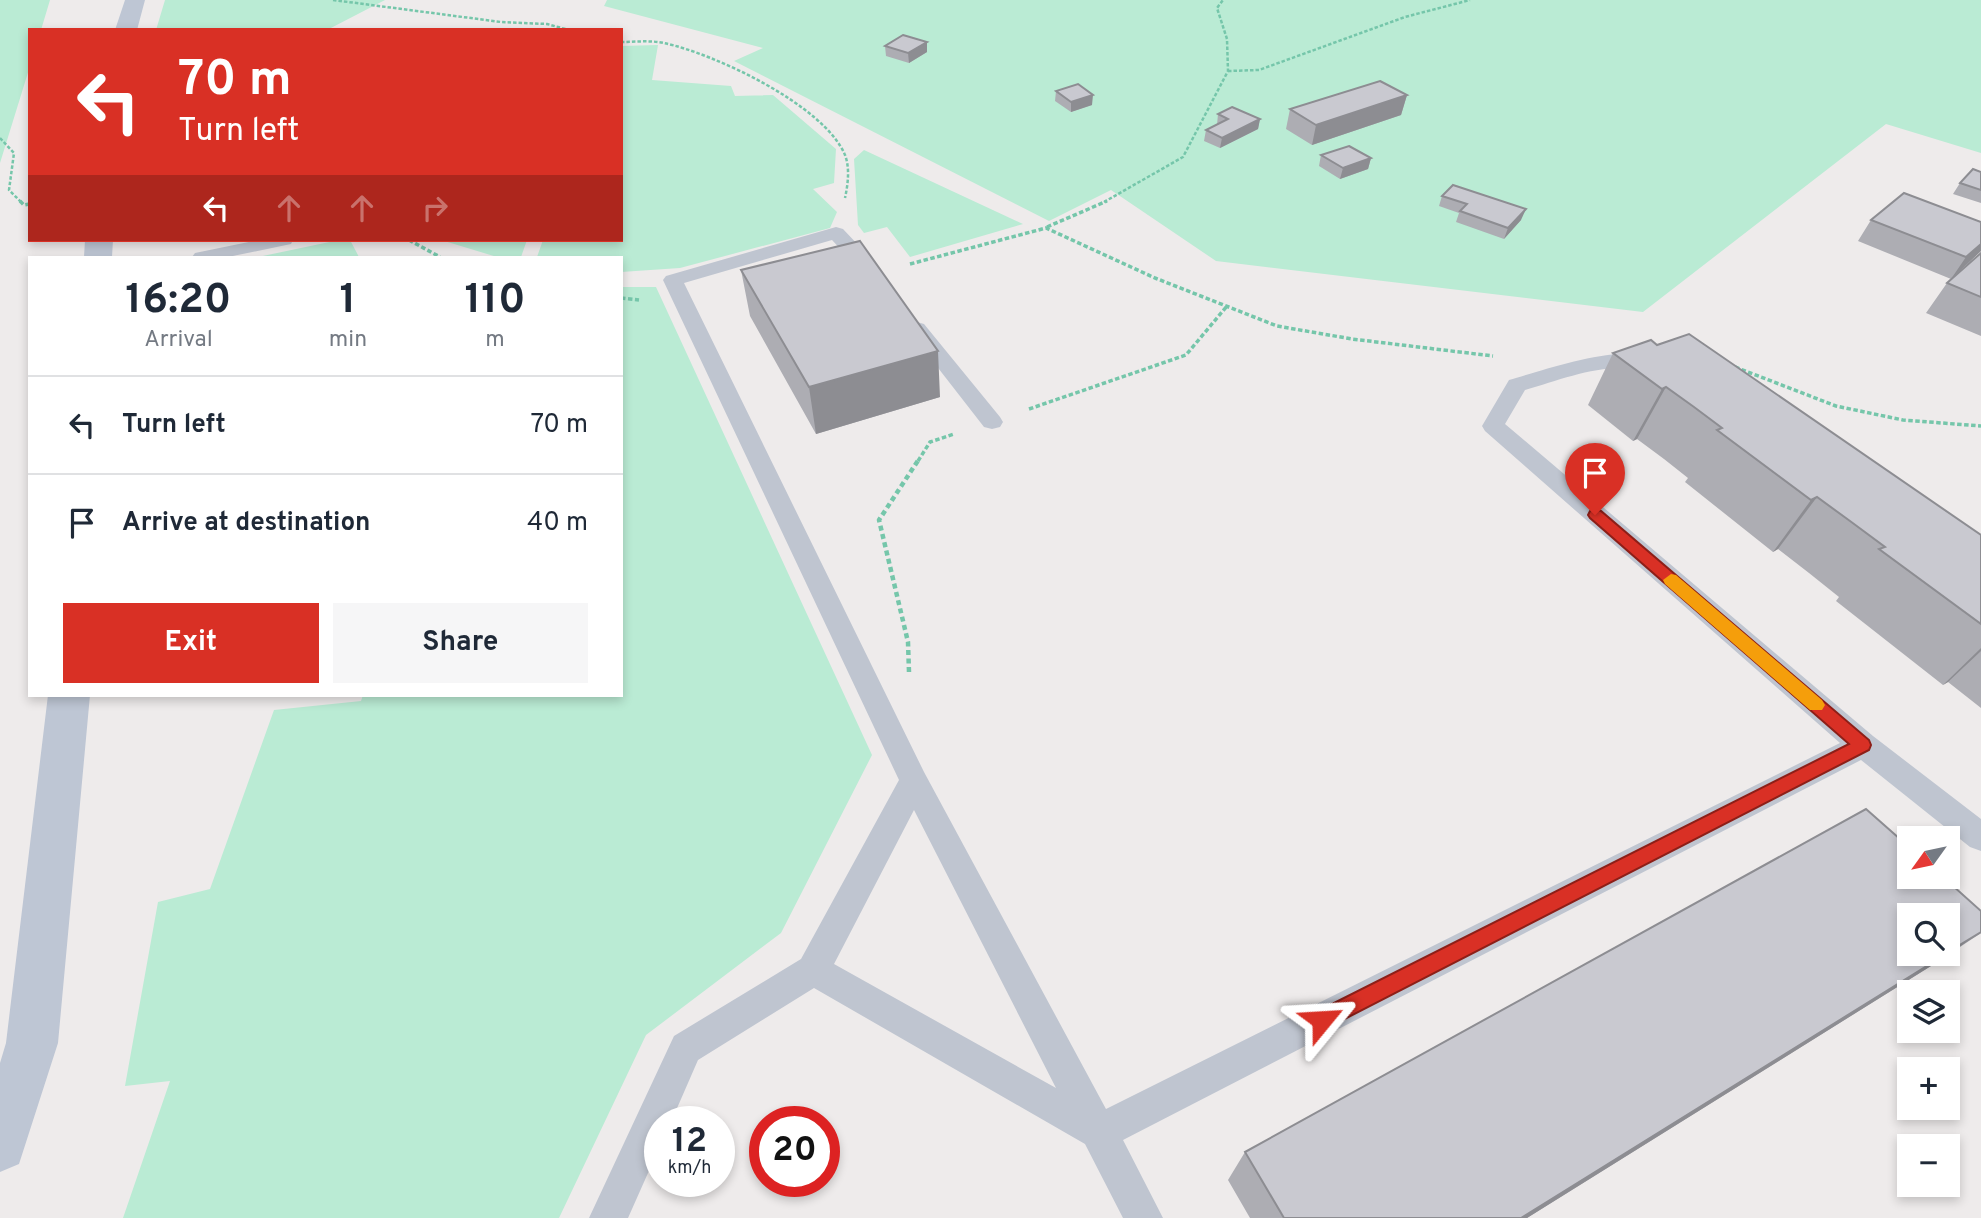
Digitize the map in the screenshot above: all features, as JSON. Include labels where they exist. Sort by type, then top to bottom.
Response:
[{"type":"street","points":[[127,28],[135,0]]},
{"type":"street","points":[[0,1144],[32,1043],[69,697]]},
{"type":"lane","points":[[877,277],[836,233],[673,280],[914,781],[1144,1218]]},
{"type":"lane","points":[[207,256],[274,242]]},
{"type":"lane","points":[[907,315],[992,422]]},
{"type":"lane","points":[[1662,385],[1629,361],[1585,366],[1517,385],[1493,426],[1863,745],[1981,837]]},
{"type":"lane","points":[[1100,1132],[1863,745]]},
{"type":"lane","points":[[608,1218],[686,1048],[813,970],[914,781]]},
{"type":"lane","points":[[813,970],[1100,1132]]},
{"type":"path","points":[[334,0],[501,22],[547,23],[563,28]]},
{"type":"path","points":[[877,277],[894,268],[1046,228],[1101,204],[1183,157],[1228,71],[1227,39],[1217,8],[1223,0]]},
{"type":"path","points":[[1228,71],[1259,70],[1405,17],[1470,0]]},
{"type":"path","points":[[623,42],[665,43],[715,61],[764,82],[829,129],[845,154],[848,181],[836,233]]},
{"type":"path","points":[[0,138],[14,153],[9,190],[24,205],[28,204]]},
{"type":"path","points":[[1046,228],[1155,278],[1276,326],[1498,356]]},
{"type":"path","points":[[413,242],[438,256]]},
{"type":"path","points":[[910,684],[908,642],[879,520],[930,442],[1186,355],[1227,306]]},
{"type":"path","points":[[1729,365],[1836,406],[1903,420],[1981,426]]},
{"type":"green space","points":[[0,0],[50,0],[42,28],[28,28],[28,72],[0,163]]},
{"type":"green space","points":[[165,0],[385,0],[331,28],[157,28]]},
{"type":"green space","points":[[607,0],[1981,0],[1981,153],[1886,124],[1643,312],[1216,261],[1111,190],[1049,221],[734,61],[763,48],[604,6]]},
{"type":"green space","points":[[658,45],[652,80],[731,86],[735,96],[773,95],[836,149],[834,183],[813,189],[837,212],[830,228],[680,268],[623,272],[623,256],[537,256],[542,242],[623,242],[623,46]]},
{"type":"green space","points":[[864,150],[1023,224],[910,257],[887,227],[864,233],[858,225],[854,159]]},
{"type":"green space","points":[[329,242],[351,242],[358,256],[263,256]]},
{"type":"green space","points":[[448,242],[526,242],[521,256],[494,256]]},
{"type":"green space","points":[[623,287],[656,287],[872,755],[781,933],[646,1035],[559,1218],[123,1218],[170,1081],[125,1086],[158,902],[210,889],[274,710],[361,701],[362,697],[623,697]]},
{"type":"building","points":[[903,35],[927,42],[908,53],[885,46]]},
{"type":"building","points":[[1380,81],[1407,95],[1316,125],[1290,109]]},
{"type":"building","points":[[1078,84],[1093,95],[1071,102],[1056,91]]},
{"type":"building","points":[[1232,107],[1260,119],[1222,138],[1206,130],[1228,119],[1218,114]]},
{"type":"building","points":[[1349,146],[1371,158],[1343,168],[1321,155]]},
{"type":"building","points":[[1973,169],[1981,172],[1981,190],[1960,183]]},
{"type":"building","points":[[1453,185],[1526,209],[1508,228],[1460,211],[1467,204],[1442,196]]},
{"type":"building","points":[[1904,193],[1981,222],[1981,244],[1966,257],[1871,220]]},
{"type":"building","points":[[860,241],[938,351],[809,387],[741,270]]},
{"type":"building","points":[[1981,253],[1981,297],[1947,283]]},
{"type":"building","points":[[1689,334],[1981,535],[1981,624],[1879,549],[1885,547],[1850,521],[1817,497],[1811,500],[1717,430],[1722,428],[1694,407],[1666,387],[1662,389],[1613,353],[1651,340],[1657,345]]},
{"type":"building","points":[[1866,809],[1897,836],[1897,889],[1956,889],[1981,911],[1981,932],[1960,945],[1960,903],[1897,903],[1897,966],[1927,966],[1904,980],[1897,980],[1897,984],[1521,1218],[1284,1218],[1245,1152]]},
{"type":"slow traffic","points":[[1671,580],[1816,705]]},
{"type":"route","points":[[1322,1020],[1863,745],[1595,515]]}]
